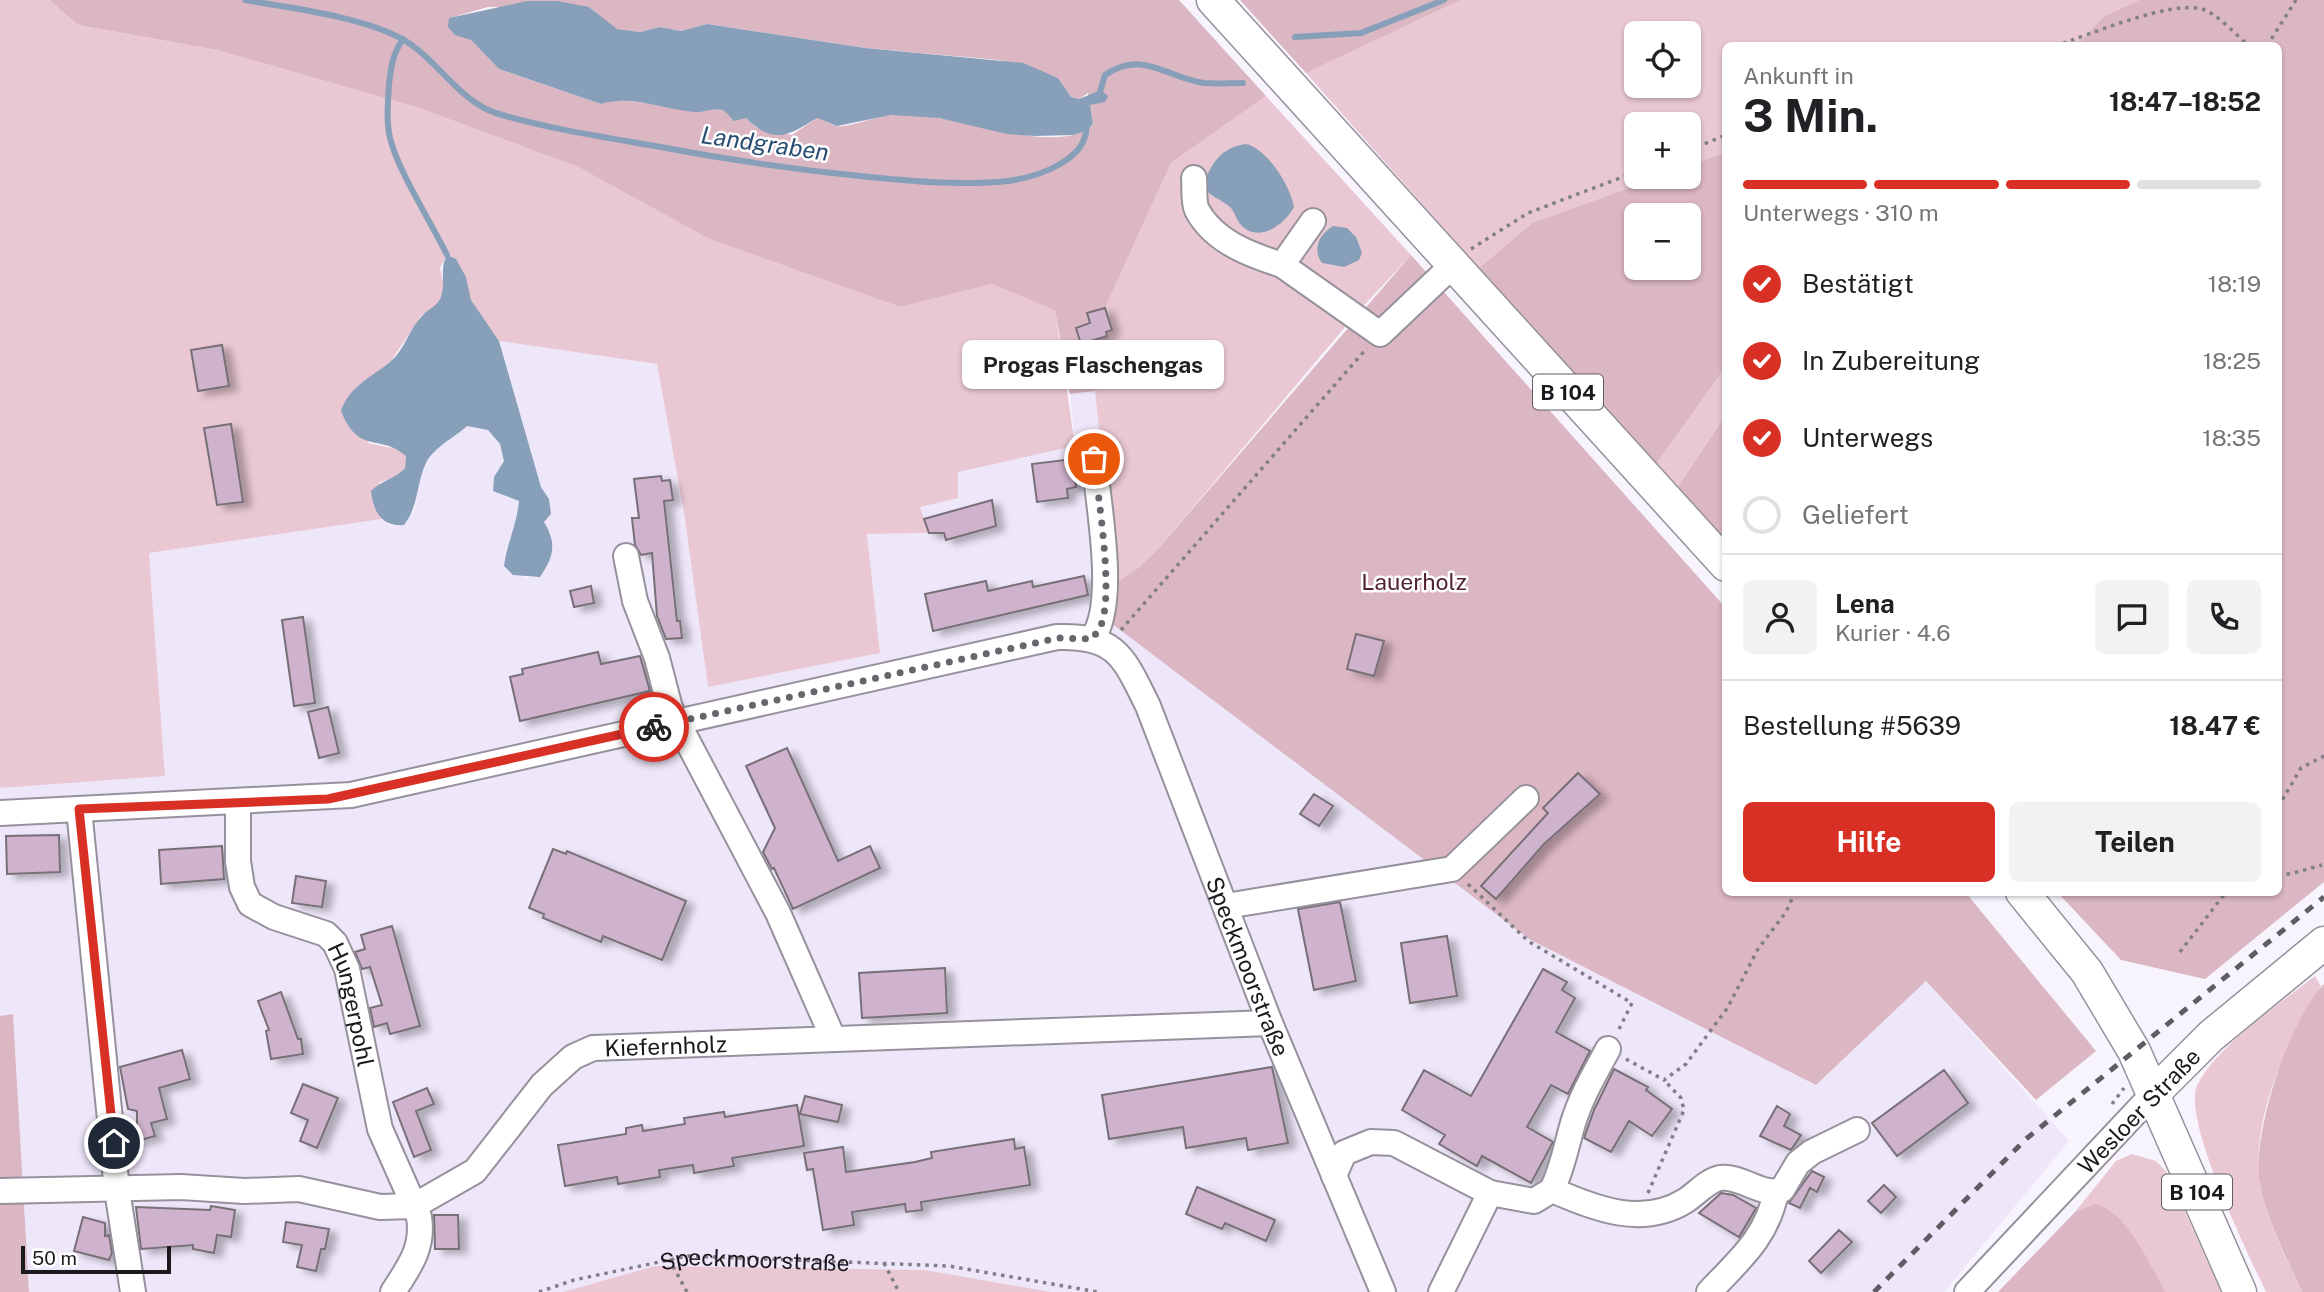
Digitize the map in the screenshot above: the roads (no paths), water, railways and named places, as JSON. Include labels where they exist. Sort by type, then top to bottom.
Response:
[{"type":"main road","name":"B 104","points":[[1213,0],[1465,255],[1722,560]]},
{"type":"main road","name":"B 104","points":[[2025,896],[2087,972],[2134,1051],[2240,1292]]},
{"type":"main road","name":"Wesloer Straße","points":[[2154,1093],[2211,1036],[2324,943]]},
{"type":"street","points":[[1194,178],[1196,208],[1208,224],[1242,252],[1282,265],[1380,334],[1465,255]]},
{"type":"street","points":[[1282,265],[1313,222]]},
{"type":"street","points":[[0,813],[238,803],[351,795],[1058,638],[1100,642],[1105,581],[1094,459]]},
{"type":"street","points":[[626,556],[635,601],[657,658],[670,708],[778,913],[833,1038]]},
{"type":"street","name":"Speckmoorstraße","points":[[1100,642],[1122,656],[1148,706],[1270,1023],[1383,1292]]},
{"type":"street","points":[[1226,906],[1452,869],[1525,797]]},
{"type":"street","name":"Hungerpohl","points":[[238,803],[238,861],[242,887],[250,904],[275,917],[326,934],[335,943],[347,969],[380,1129],[414,1206],[421,1230],[417,1255],[393,1292]]},
{"type":"street","points":[[79,809],[117,1190],[133,1292]]},
{"type":"street","name":"Kiefernholz","points":[[0,1191],[299,1189],[320,1191],[380,1207],[414,1206],[475,1171],[542,1085],[573,1057],[593,1048],[1270,1023]]},
{"type":"street","points":[[1334,1176],[1344,1153],[1371,1142],[1394,1143],[1490,1193],[1534,1200],[1552,1190],[1565,1164],[1573,1122],[1586,1090],[1608,1049]]},
{"type":"street","name":"Wesloer Straße","points":[[1966,1292],[2154,1093]]},
{"type":"street","points":[[1552,1190],[1612,1213],[1638,1215],[1659,1212],[1682,1203],[1716,1178],[1730,1177],[1776,1192],[1782,1190],[1798,1163],[1812,1152],[1857,1130]]},
{"type":"street","points":[[1709,1292],[1764,1231],[1771,1217],[1776,1192]]},
{"type":"street","points":[[1441,1292],[1490,1193]]},
{"type":"water","points":[[527,1],[557,1],[589,7],[617,29],[640,32],[660,27],[681,31],[707,24],[865,48],[1023,63],[1058,78],[1071,97],[1079,99],[1101,90],[1108,96],[1105,102],[1090,105],[1093,124],[1087,131],[1073,135],[1007,134],[939,118],[891,115],[837,126],[817,118],[789,133],[773,135],[746,118],[734,121],[718,109],[683,111],[624,101],[601,104],[499,69],[471,40],[455,35],[448,27],[449,18]]},
{"type":"water","points":[[1246,144],[1262,153],[1276,169],[1288,189],[1294,207],[1278,225],[1263,232],[1256,233],[1241,225],[1230,207],[1204,187],[1209,171],[1218,158],[1230,149]]},
{"type":"water","points":[[1333,226],[1347,228],[1356,237],[1362,253],[1359,260],[1344,267],[1322,263],[1318,243],[1324,233]]},
{"type":"water","points":[[447,255],[456,259],[466,277],[471,300],[499,341],[541,487],[549,499],[551,514],[544,522],[551,537],[552,550],[540,577],[513,575],[504,566],[519,501],[493,491],[494,477],[504,461],[500,444],[488,430],[467,426],[434,452],[426,463],[409,518],[404,525],[396,525],[380,517],[371,491],[405,468],[406,456],[396,449],[370,442],[355,434],[341,411],[355,388],[396,356],[418,321],[440,300],[443,266]]},
{"type":"waterway","name":"Landgraben","points":[[245,0],[327,14],[388,32],[416,48],[472,101],[499,114],[577,132],[757,163],[915,181],[1008,181],[1046,171],[1071,157],[1080,148],[1085,137],[1086,124]]},
{"type":"waterway","name":"Landgraben","points":[[1295,37],[1361,33],[1444,0]]},
{"type":"waterway","points":[[403,39],[395,55],[390,78],[390,138],[407,181],[447,255]]},
{"type":"waterway","name":"Landgraben","points":[[1099,95],[1105,75],[1132,65],[1155,67],[1204,83],[1243,83]]},
{"type":"railway","points":[[1874,1292],[2026,1139],[2324,897]]},
{"type":"place","name":"Progas Flaschengas","points":[[1094,459]]},
{"type":"park label","name":"Lauerholz","points":[[1414,581]]}]
